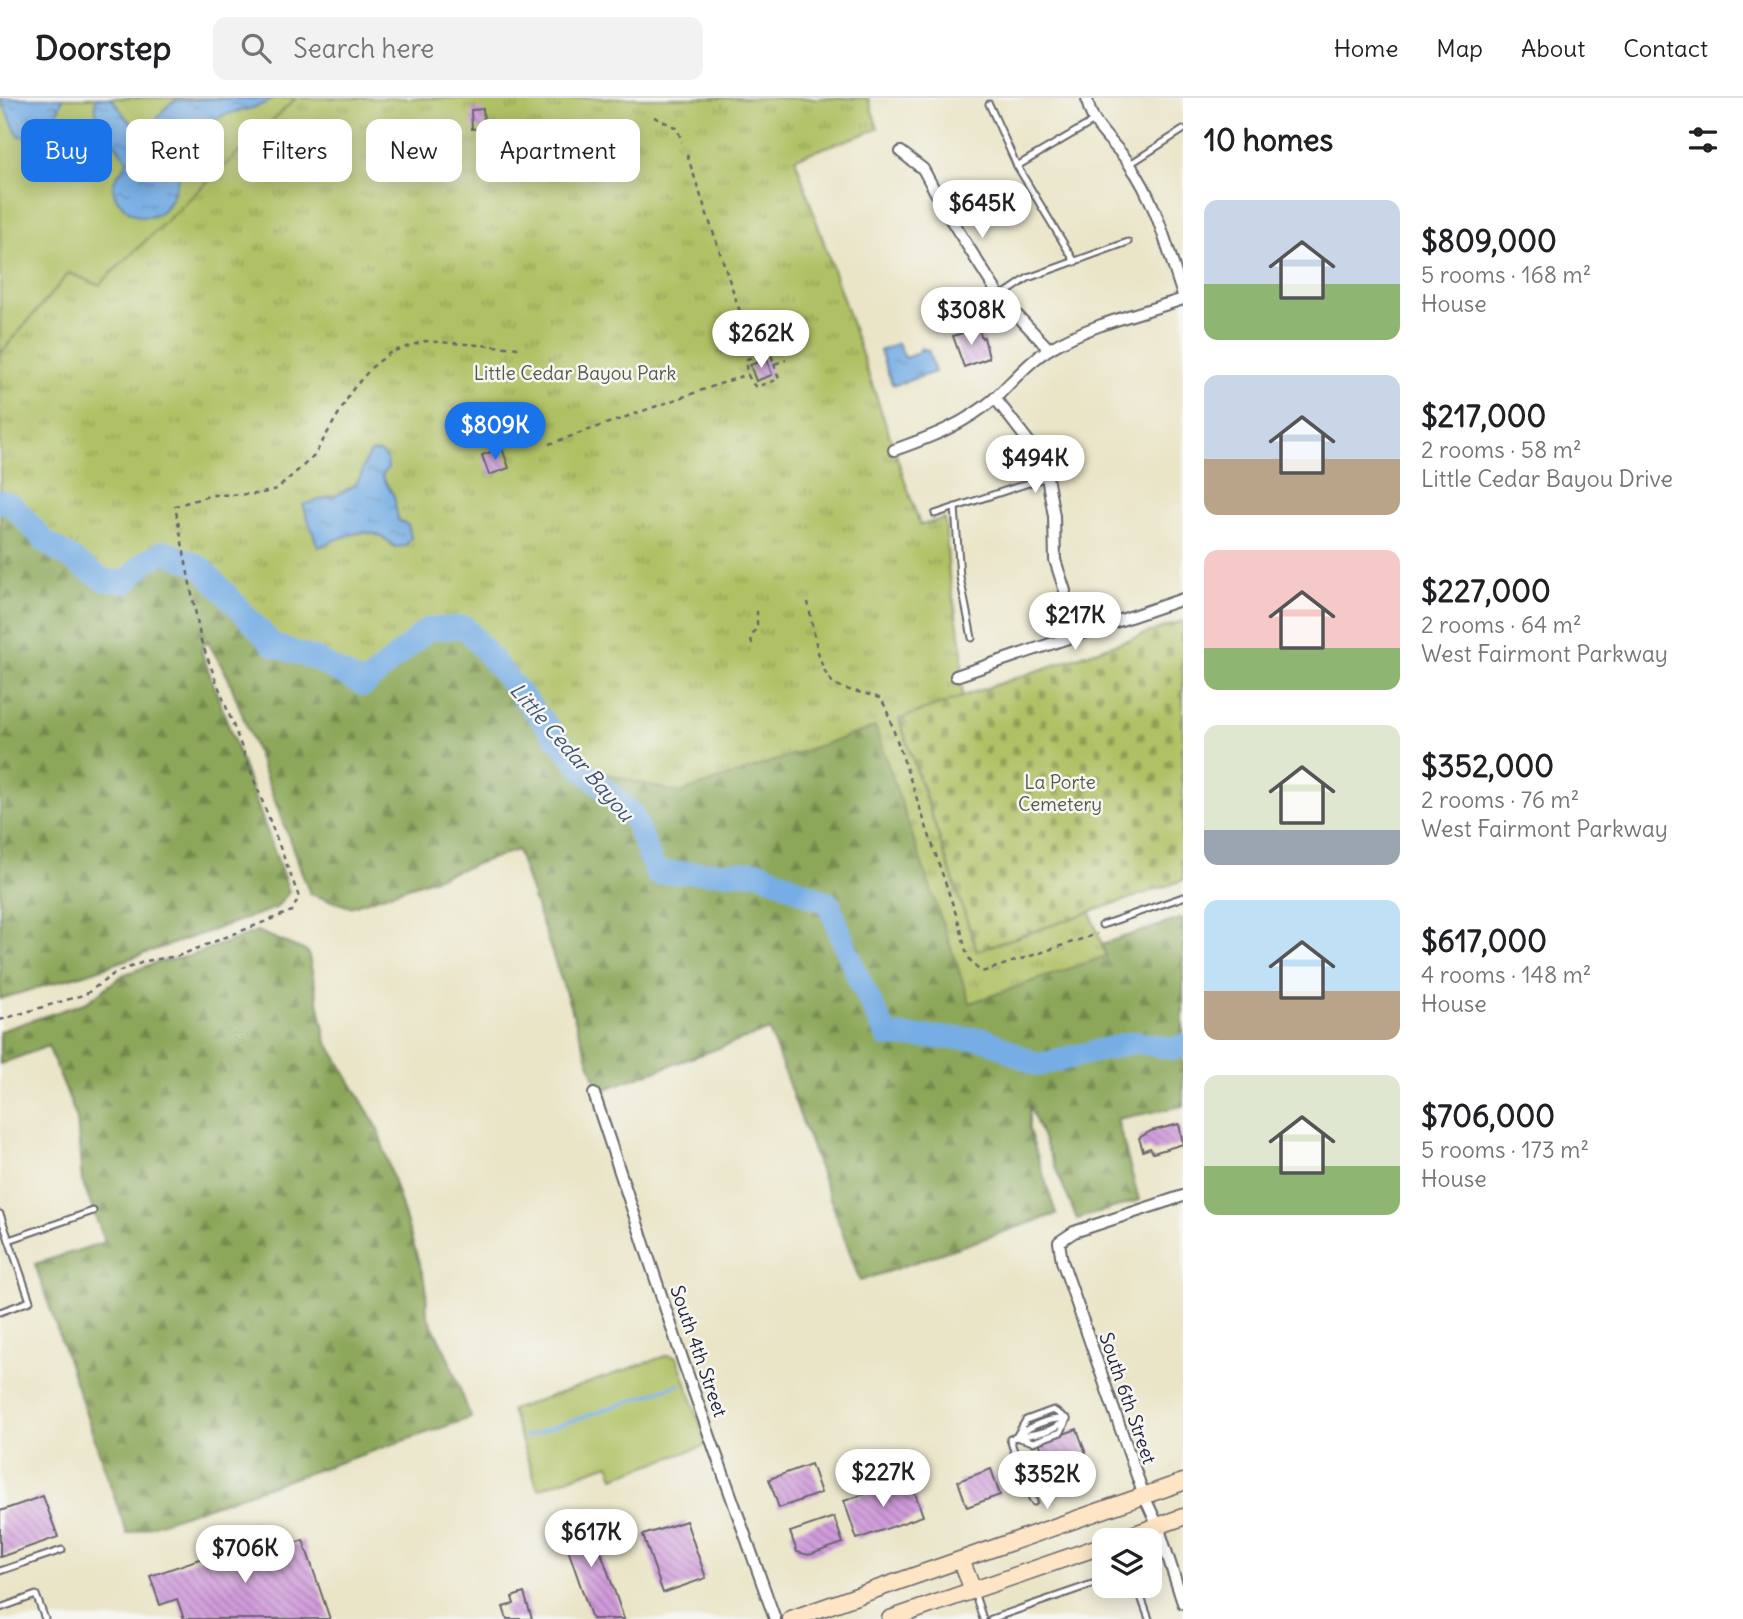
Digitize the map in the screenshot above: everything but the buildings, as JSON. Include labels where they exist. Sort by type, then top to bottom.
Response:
[{"type":"main road","points":[[791,1619],[1183,1482]]},
{"type":"main road","points":[[1152,1528],[1183,1517]]},
{"type":"main road","points":[[890,1619],[1092,1549]]},
{"type":"main road","points":[[961,1560],[973,1590]]},
{"type":"street","points":[[894,450],[964,421],[995,398],[1018,374],[1049,349],[1072,337],[1183,297],[1147,195],[1130,164],[1094,121],[1087,98]]},
{"type":"street","points":[[901,152],[923,169],[948,215],[1000,297],[1049,349]]},
{"type":"street","points":[[995,398],[1032,446],[1047,477],[1054,516],[1055,560],[1065,591]]},
{"type":"street","points":[[956,677],[1183,599]]},
{"type":"street","name":"South 4th Street","points":[[594,1094],[684,1364],[775,1619]]},
{"type":"street","name":"South 6th Street","points":[[1183,1196],[1074,1232],[1059,1242],[1062,1261],[1144,1496],[1158,1526],[1183,1603]]},
{"type":"lane","points":[[989,104],[1017,166],[1075,262]]},
{"type":"lane","points":[[1017,166],[1094,121]]},
{"type":"lane","points":[[1130,164],[1183,130]]},
{"type":"lane","points":[[1000,297],[1028,278],[1128,242]]},
{"type":"lane","points":[[935,514],[1047,477]]},
{"type":"lane","points":[[955,507],[960,577],[972,638]]},
{"type":"lane","points":[[1103,928],[1183,897]]},
{"type":"lane","points":[[9,1240],[93,1211]]},
{"type":"lane","points":[[0,1214],[30,1301],[0,1312]]},
{"type":"lane","points":[[1016,1437],[1033,1442],[1042,1439],[1061,1432],[1067,1419],[1056,1419],[1028,1428],[1010,1439],[1026,1487],[1034,1502]]},
{"type":"lane","points":[[0,1571],[62,1550]]},
{"type":"lane","points":[[991,1619],[1092,1584]]},
{"type":"lane","points":[[973,1590],[983,1619]]},
{"type":"lane","points":[[0,1608],[36,1595],[45,1619]]},
{"type":"lane","points":[[1141,1598],[1149,1619]]},
{"type":"path","points":[[654,117],[677,128],[682,142]]},
{"type":"path","points":[[687,155],[755,356]]},
{"type":"path","points":[[0,1020],[86,994],[115,973],[146,961],[178,956],[292,911],[299,897],[201,641],[175,506],[212,495],[259,494],[277,489],[314,456],[353,389],[372,367],[391,352],[425,341],[519,348]]},
{"type":"path","points":[[770,351],[775,365],[779,379],[756,387],[751,382],[745,366],[747,359],[770,351]]},
{"type":"path","points":[[775,365],[786,360]]},
{"type":"path","points":[[549,444],[748,374]]},
{"type":"path","points":[[808,602],[822,666],[828,678],[835,684],[881,699],[886,708],[960,926],[968,960],[974,967],[982,972],[1103,928]]},
{"type":"path","points":[[752,644],[757,611]]},
{"type":"green space","points":[[0,98],[296,98],[274,119],[238,119],[238,153],[224,166],[224,119],[126,119],[126,182],[208,182],[99,285],[69,273],[0,354]]},
{"type":"green space","name":"Little Cedar Bayou Park","points":[[296,98],[868,98],[878,129],[795,158],[920,525],[945,519],[949,576],[962,647],[962,697],[899,719],[977,951],[1090,912],[1106,956],[970,1003],[875,727],[679,793],[582,768],[465,627],[428,629],[364,685],[315,659],[273,645],[201,567],[165,551],[146,561],[127,582],[104,580],[47,543],[12,505],[0,501],[0,354],[69,273],[99,285],[208,182],[224,182],[224,166],[238,153],[238,182],[352,182],[352,119],[274,119]]},
{"type":"green space","points":[[0,455],[962,647],[962,697],[899,719],[977,951],[1076,952],[1183,918],[1183,1106],[1117,1119],[1139,1200],[1077,1219],[1029,1105],[1029,1130],[1056,1214],[860,1281],[769,1030],[599,1091],[517,850],[350,907],[310,894],[228,677],[207,640],[201,650],[289,892],[276,908],[91,972],[0,999]]},
{"type":"green space","name":"La Porte Cemetery","points":[[1183,621],[1183,880],[977,951],[899,718]]},
{"type":"green space","points":[[257,931],[308,952],[326,1040],[377,1127],[426,1285],[427,1315],[447,1355],[471,1418],[127,1534],[35,1264],[105,1242],[82,1181],[77,1119],[48,1046],[0,1064],[0,1031],[87,1002],[123,975],[155,963],[190,956]]},
{"type":"green space","points":[[668,1355],[677,1357],[703,1432],[704,1446],[614,1477],[609,1464],[538,1489],[511,1410]]},
{"type":"water","points":[[0,98],[63,98],[53,119],[21,119],[21,136],[18,135]]},
{"type":"water","points":[[96,98],[111,98],[128,119],[126,159],[112,140],[112,119],[99,119]]},
{"type":"water","points":[[273,98],[258,106],[217,119],[156,119],[175,101]]},
{"type":"water","points":[[126,162],[126,182],[177,182],[164,210],[156,215],[138,216],[119,202],[113,187]]},
{"type":"water","points":[[898,343],[905,358],[918,353],[921,348],[928,350],[935,372],[892,384],[880,351]]},
{"type":"water","points":[[372,452],[382,453],[387,460],[388,468],[382,476],[394,496],[398,520],[408,525],[411,538],[405,546],[395,547],[376,534],[357,533],[318,547],[303,505],[352,487],[360,478]]},
{"type":"waterway","name":"Little Cedar Bayou","points":[[0,501],[12,505],[47,543],[104,580],[127,582],[146,561],[165,551],[201,567],[273,645],[315,659],[364,685],[428,629],[465,627],[582,768],[632,814],[656,873],[760,872],[829,904],[855,971],[887,1036],[985,1039],[1038,1065],[1135,1042],[1174,1049],[1183,1045]]},
{"type":"waterway","points":[[525,1437],[680,1384]]}]
